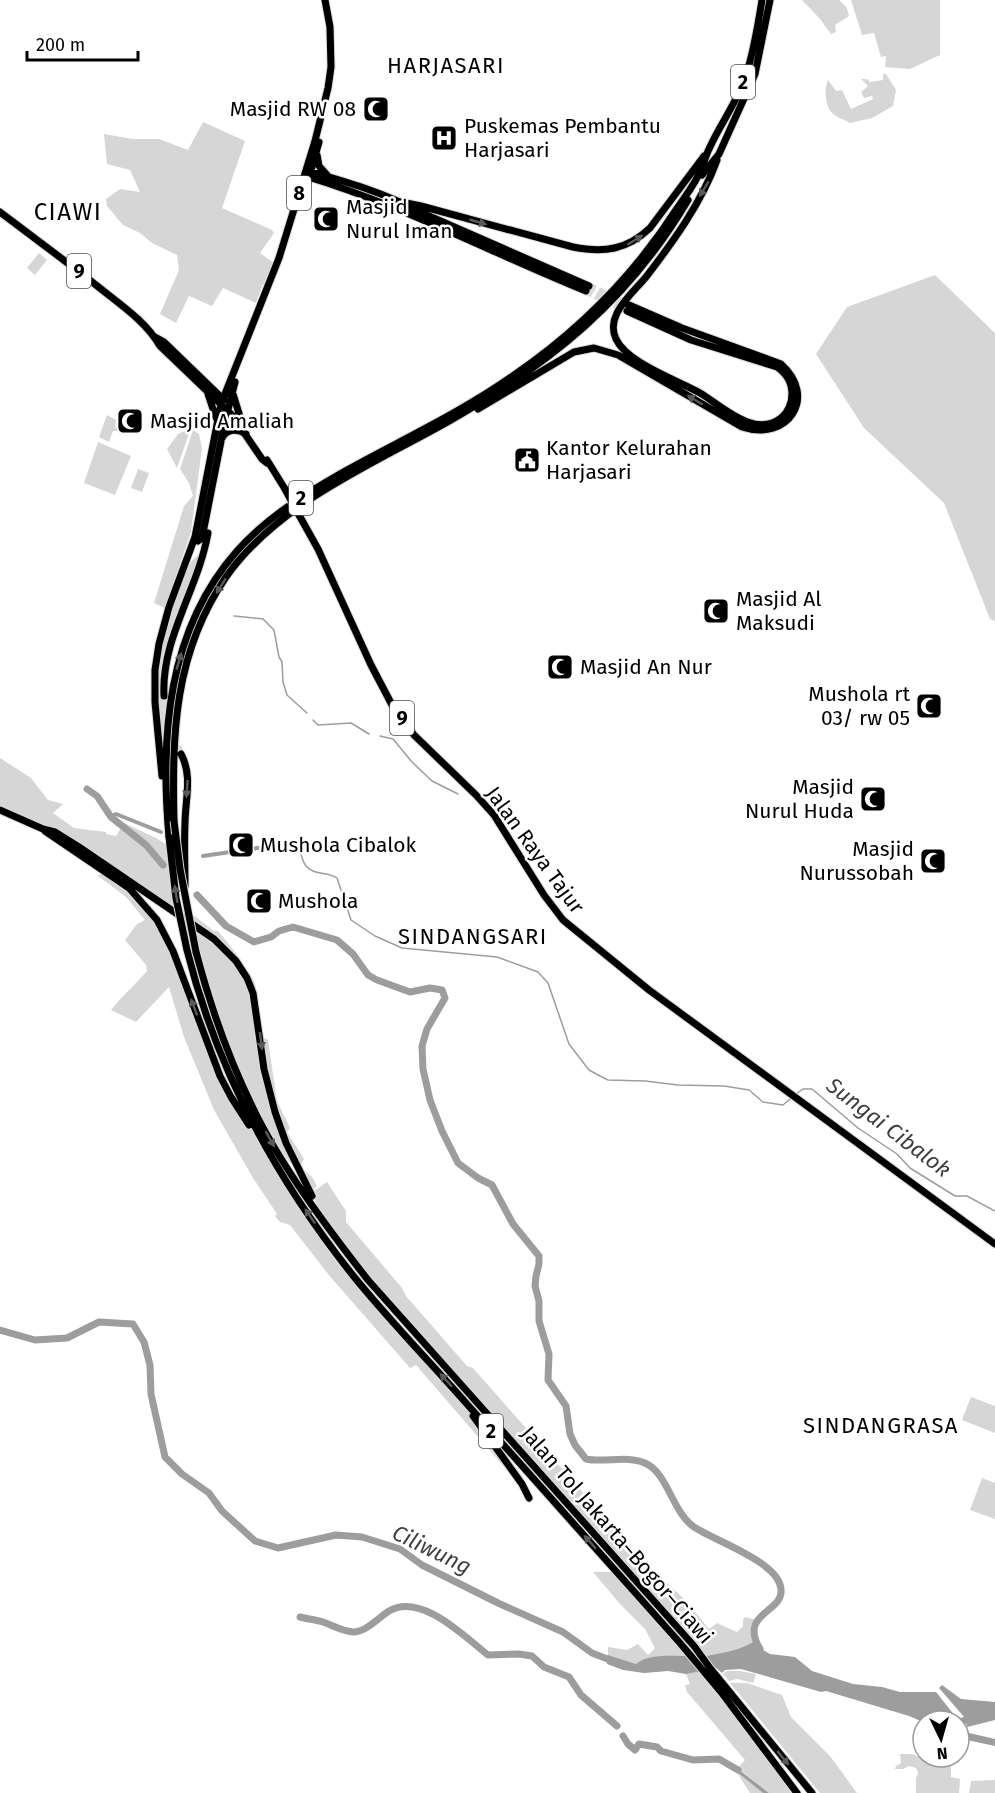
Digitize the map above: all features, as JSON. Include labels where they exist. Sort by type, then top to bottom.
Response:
[{"type":"highway","name":"8","points":[[225,404],[231,379],[317,155],[329,102],[334,58],[333,13],[327,0]]},
{"type":"highway","name":"8","points":[[225,404],[287,246],[305,191],[330,77],[330,27],[327,0]]},
{"type":"highway","name":"2","points":[[171,820],[174,732],[180,686],[201,624],[226,578],[263,535],[291,513],[323,492],[517,381],[599,314],[635,272],[674,219],[703,174],[720,154],[755,74],[764,11],[762,0]]},
{"type":"highway","name":"2","points":[[674,219],[701,172],[709,149],[746,77],[764,11],[770,0]]},
{"type":"highway","points":[[401,202],[528,236],[595,251],[623,247],[640,238],[665,210],[709,149]]},
{"type":"highway","points":[[453,419],[492,402],[566,356],[589,348],[602,349],[618,355],[742,427],[752,430],[772,430],[780,427],[791,416],[797,401],[797,385],[790,371],[781,364],[628,308],[692,340],[783,372],[791,388],[792,397],[787,413],[774,424],[750,424],[700,393],[639,361],[622,349],[614,335],[615,317],[684,222],[711,178],[720,154]]},
{"type":"highway","points":[[308,174],[329,180],[365,188],[401,202],[420,213],[587,289],[329,180],[320,166],[317,155]]},
{"type":"highway","points":[[305,191],[329,180]]},
{"type":"highway","name":"Jalan Raya Tajur","points":[[0,212],[112,298],[155,337],[164,342],[241,420],[285,489],[318,549],[371,665],[392,705],[414,735],[494,815],[544,895],[560,916],[649,990],[995,1244]]},
{"type":"highway","name":"2","points":[[166,802],[168,709],[178,661],[207,592],[238,550],[275,516],[319,487],[513,376],[581,322],[635,272]]},
{"type":"highway","points":[[217,420],[207,387],[221,386],[231,379]]},
{"type":"highway","points":[[232,389],[241,420]]},
{"type":"highway","name":"2","points":[[171,820],[166,802],[156,730],[155,670],[166,616],[195,537],[217,420],[225,404]]},
{"type":"highway","name":"2","points":[[195,537],[197,541],[202,539],[221,441],[225,404]]},
{"type":"highway","name":"Jalan Raya Tajur","points":[[225,404],[267,463]]},
{"type":"highway","points":[[221,441],[224,434],[230,431],[239,430],[246,434]]},
{"type":"highway","name":"2","points":[[164,696],[164,673],[168,648],[204,553],[213,503],[214,477]]},
{"type":"highway","points":[[191,550],[197,547],[204,553]]},
{"type":"highway","name":"2","points":[[181,754],[188,777],[185,825],[186,900]]},
{"type":"highway","points":[[0,810],[55,832],[214,939],[236,961],[253,993],[267,1084],[278,1121],[303,1181],[338,1241]]},
{"type":"highway","name":"Jalan Tol Jakarta–Bogor–Ciawi","points":[[171,820],[196,952],[223,1038],[253,1109],[282,1159],[338,1241],[368,1280],[688,1639],[797,1793]]},
{"type":"highway","name":"Jalan Tol Jakarta–Bogor–Ciawi","points":[[171,820],[176,898],[200,998],[219,1054],[245,1111],[268,1152],[314,1223],[355,1278],[813,1793]]},
{"type":"highway","points":[[43,829],[129,888],[157,920],[173,951],[225,1087],[243,1118],[268,1152]]},
{"type":"highway","points":[[462,1398],[529,1498]]},
{"type":"highway","points":[[610,1572],[657,1617]]},
{"type":"shaded area","points":[[802,0],[839,0],[847,8],[849,16],[835,25],[836,32],[831,34]]},
{"type":"shaded area","points":[[851,0],[940,0],[940,55],[910,69],[885,67],[886,56],[881,57],[874,33],[862,35]]},
{"type":"shaded area","points":[[883,74],[886,74],[896,90],[893,106],[872,118],[850,123],[832,113],[826,97],[828,80],[836,91],[842,90],[851,109],[873,99],[872,96],[864,98],[861,92],[868,86],[861,79],[867,79],[870,82],[883,80]]},
{"type":"shaded area","points":[[203,122],[245,141],[222,208],[272,230],[274,233],[260,253],[275,264],[267,285],[263,284],[256,303],[223,288],[212,306],[189,296],[176,323],[160,314],[179,270],[177,255],[123,225],[107,206],[106,199],[120,189],[140,192],[130,170],[107,164],[104,134],[133,139],[159,139],[188,150]]},
{"type":"shaded area","points":[[39,253],[47,260],[35,275],[27,268]]},
{"type":"shaded area","points":[[935,275],[995,333],[995,621],[990,619],[944,503],[864,428],[816,354],[847,307]]},
{"type":"shaded area","points":[[107,415],[116,420],[115,427],[118,429],[113,431],[109,442],[99,437]]},
{"type":"shaded area","points":[[191,428],[177,468],[167,449],[178,434]]},
{"type":"shaded area","points":[[193,430],[199,434],[202,448],[191,532],[165,608],[154,603],[184,506],[193,496],[189,483],[180,469]]},
{"type":"shaded area","points":[[98,442],[131,456],[115,495],[84,483]]},
{"type":"shaded area","points":[[138,469],[149,473],[142,492],[131,488]]},
{"type":"shaded area","points":[[198,555],[191,582],[169,638],[162,667],[162,697],[168,696],[163,747],[161,747],[158,703],[162,644],[181,582],[190,564]]},
{"type":"shaded area","points":[[0,758],[31,778],[48,800],[63,804],[53,813],[74,828],[106,832],[106,834],[116,836],[124,823],[164,843],[170,850],[179,913],[115,871],[97,855],[0,810]]},
{"type":"shaded area","points":[[108,873],[129,888],[157,920],[220,1076],[250,1127],[328,1243],[462,1398],[518,1483],[416,1365],[410,1368],[328,1274],[290,1225],[280,1222],[275,1216],[277,1214],[253,1178],[214,1110],[184,1037],[169,987],[136,1022],[111,1010],[147,971],[146,965],[125,940],[137,924],[145,920],[126,897],[97,875]]},
{"type":"shaded area","points":[[188,911],[214,931],[218,931],[239,957],[255,983],[264,1038],[268,1040],[277,1101],[290,1128],[287,1132],[304,1159],[300,1166],[312,1177],[317,1186],[310,1192],[295,1162],[290,1163],[253,1109],[223,1038]]},
{"type":"shaded area","points":[[327,1182],[346,1211],[346,1222],[402,1288],[406,1296],[467,1366],[473,1368],[639,1556],[684,1599],[709,1629],[717,1623],[737,1632],[743,1626],[743,1619],[746,1617],[756,1620],[751,1625],[753,1642],[735,1650],[703,1657],[383,1295],[323,1216],[311,1193]]},
{"type":"shaded area","points":[[971,1397],[995,1406],[995,1433],[962,1420]]},
{"type":"shaded area","points":[[982,1478],[995,1483],[995,1519],[970,1510]]},
{"type":"shaded area","points":[[593,1572],[611,1572],[691,1656],[660,1656],[636,1664],[608,1655],[608,1647],[627,1650],[638,1644],[648,1655],[655,1648],[645,1629]]},
{"type":"shaded area","points":[[757,1642],[763,1650],[770,1654],[795,1657],[812,1671],[853,1684],[882,1687],[900,1692],[936,1692],[949,1709],[911,1709],[911,1717],[826,1691],[821,1692],[741,1669],[725,1670],[722,1673],[703,1657]]},
{"type":"shaded area","points":[[608,1655],[636,1664],[648,1658],[691,1656],[703,1671],[686,1674],[668,1671],[644,1673],[623,1670],[607,1664]]},
{"type":"shaded area","points":[[703,1671],[797,1793],[769,1793],[738,1768],[745,1760],[687,1692],[685,1685],[690,1684],[686,1674]]},
{"type":"shaded area","points":[[726,1671],[756,1674],[753,1683],[737,1679],[729,1681],[723,1674]]},
{"type":"shaded area","points":[[730,1683],[747,1683],[782,1695],[791,1717],[830,1756],[857,1793],[820,1793]]},
{"type":"shaded area","points":[[942,1685],[961,1699],[995,1702],[995,1720],[971,1726],[971,1709],[957,1709],[939,1688]]},
{"type":"shaded area","points":[[971,1733],[995,1739],[995,1746],[971,1741]]},
{"type":"shaded area","points":[[900,1754],[911,1754],[911,1767],[895,1769],[901,1763]]},
{"type":"shaded area","points":[[733,1765],[769,1793],[763,1793],[732,1768]]},
{"type":"shaded area","points":[[916,1769],[951,1769],[951,1777],[960,1779],[959,1793],[916,1793]]},
{"type":"shaded area","points":[[736,1771],[763,1793],[750,1793]]},
{"type":"shaded area","points":[[995,1780],[995,1793],[969,1793],[971,1781]]},
{"type":"waterway","points":[[234,616],[263,619],[274,630],[287,695],[307,713]]},
{"type":"waterway","points":[[313,720],[318,725],[351,723],[369,734]]},
{"type":"waterway","points":[[380,736],[393,739],[432,781],[458,794]]},
{"type":"waterway","points":[[87,789],[97,796],[111,817],[146,845],[163,865]]},
{"type":"waterway","name":"Sungai Cibalok","points":[[111,817],[116,814],[161,832]]},
{"type":"waterway","name":"Sungai Cibalok","points":[[277,846],[287,844],[298,848],[305,864],[310,869],[337,878],[351,920],[375,936],[402,948],[497,957],[538,972],[548,983],[569,1044],[589,1070],[608,1080],[724,1086],[749,1090],[763,1102],[783,1105],[790,1099]]},
{"type":"waterway","name":"Sungai Cibalok","points":[[203,856],[271,846]]},
{"type":"waterway","points":[[197,895],[226,926],[254,942],[293,927],[337,940],[353,954],[368,975],[377,980],[410,992],[430,988],[442,990],[445,998],[427,1029],[422,1046],[423,1069],[430,1100],[458,1163],[492,1185],[513,1224],[539,1256],[535,1286],[539,1301],[539,1321],[549,1354],[548,1380],[566,1406],[570,1434],[575,1445],[586,1459],[631,1460],[645,1463],[653,1468],[665,1484],[680,1512],[694,1527],[745,1553],[770,1570],[778,1579],[781,1589],[780,1597],[754,1627],[760,1649]]},
{"type":"waterway","name":"Sungai Cibalok","points":[[796,1094],[803,1089],[812,1089],[858,1128],[897,1154],[910,1168],[955,1196],[967,1196],[995,1211]]},
{"type":"waterway","name":"Ciliwung","points":[[0,1330],[35,1340],[67,1338],[99,1322],[133,1324],[144,1342],[150,1365],[151,1394],[165,1457],[182,1474],[209,1493],[222,1511],[255,1541],[278,1548],[336,1535],[362,1537],[400,1549],[422,1565],[563,1632],[592,1653],[615,1662]]},
{"type":"waterway","points":[[300,1617],[353,1632],[363,1630],[389,1611],[401,1607],[415,1607],[442,1619],[488,1655],[532,1656],[544,1667],[569,1677],[581,1695],[617,1726]]},
{"type":"waterway","points":[[623,1736],[635,1750],[639,1744],[657,1747],[661,1751],[693,1760],[719,1759],[738,1770]]},
{"type":"tunnel","points":[[589,286],[627,304]]},
{"type":"tunnel","points":[[586,291],[624,310]]},
{"type":"tunnel","points":[[164,696],[168,723],[181,754]]},
{"type":"place","name":"Masjid RW 08","points":[[376,109]]},
{"type":"place","name":"Puskemas Pembantu Harjasari","points":[[444,138]]},
{"type":"place","name":"Masjid Nurul Iman","points":[[326,219]]},
{"type":"place","name":"Masjid Amaliah","points":[[130,421]]},
{"type":"place","name":"Kantor Kelurahan Harjasari","points":[[527,460]]},
{"type":"place","name":"Masjid Al Maksudi","points":[[716,611]]},
{"type":"place","name":"Masjid An Nur","points":[[560,667]]},
{"type":"place","name":"Mushola rt 03/ rw 05","points":[[929,706]]},
{"type":"place","name":"Masjid Nurul Huda","points":[[873,799]]},
{"type":"place","name":"Mushola Cibalok","points":[[241,845]]},
{"type":"place","name":"Masjid Nurussobah","points":[[933,861]]},
{"type":"place","name":"Mushola","points":[[259,901]]},
{"type":"district","name":"HARJASARI","points":[[446,65]]},
{"type":"district","name":"CIAWI","points":[[68,212]]},
{"type":"district","name":"SINDANGSARI","points":[[473,936]]},
{"type":"district","name":"SINDANGRASA","points":[[881,1425]]}]
